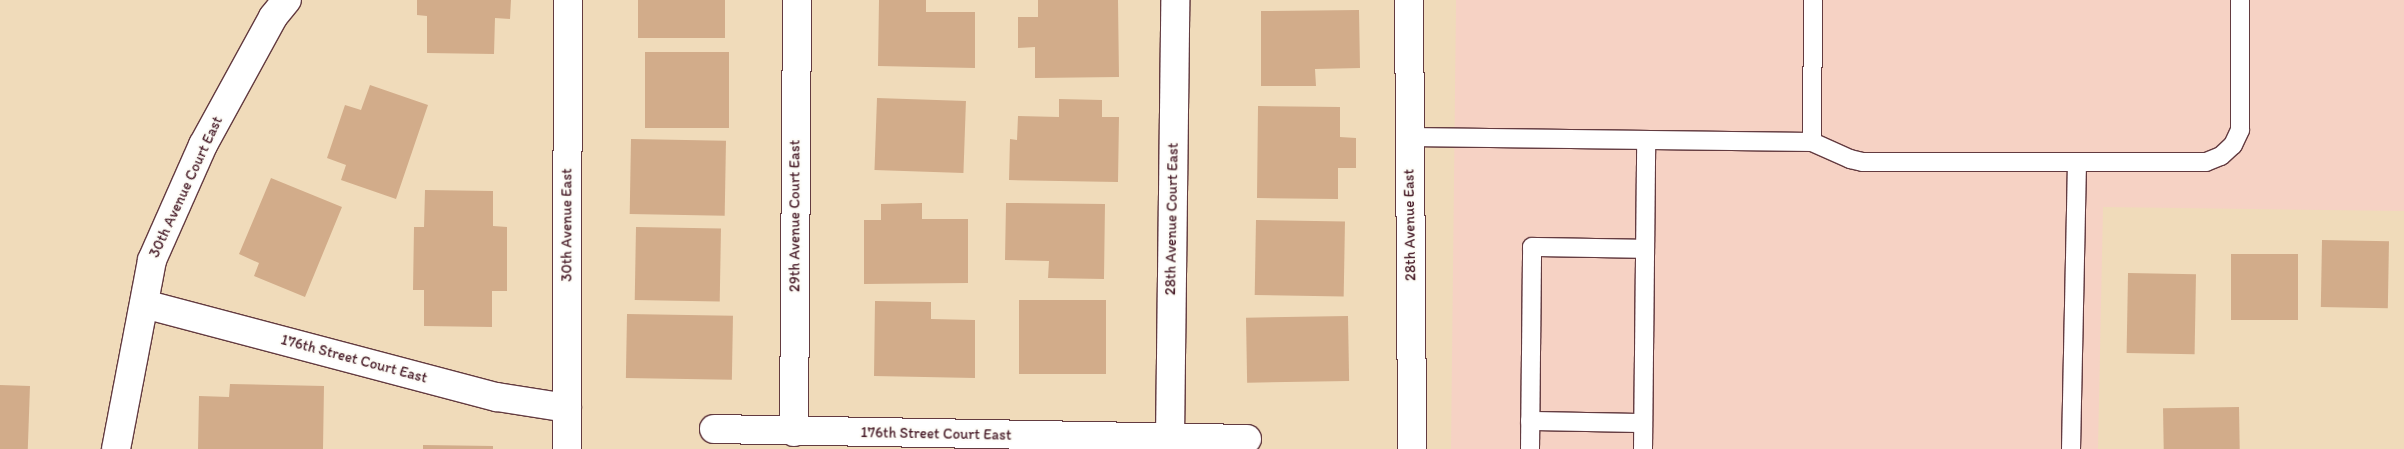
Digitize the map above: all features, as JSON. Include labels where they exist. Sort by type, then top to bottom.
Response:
[{"type":"street","name":"30th Avenue Court East","points":[[116,449],[152,260],[203,146],[273,17],[287,0]]},
{"type":"street","name":"30th Avenue East","points":[[567,449],[568,0]]},
{"type":"street","name":"29th Avenue Court East","points":[[794,432],[797,0]]},
{"type":"street","name":"28th Avenue Court East","points":[[1170,439],[1175,0]]},
{"type":"street","name":"28th Avenue East","points":[[1409,0],[1408,137],[1412,449]]},
{"type":"street","name":"176th Street Court East","points":[[144,304],[497,397],[567,408]]},
{"type":"street","name":"176th Street Court East","points":[[714,429],[794,432],[1248,439]]},
{"type":"lane","points":[[1812,142],[1813,0]]},
{"type":"lane","points":[[1408,137],[1812,142],[1850,160],[1862,162],[2206,162],[2221,156],[2232,145],[2240,130],[2240,0]]},
{"type":"lane","points":[[1643,449],[1646,140]]},
{"type":"lane","points":[[2071,449],[2077,162]]},
{"type":"lane","points":[[1530,449],[1532,248],[1644,249]]},
{"type":"lane","points":[[1530,422],[1643,423]]},
{"type":"shaded area","points":[[1456,0],[2404,0],[2404,211],[2103,207],[2098,449],[1451,449]]},
{"type":"building","points":[[417,0],[511,0],[510,19],[495,18],[494,54],[427,53],[427,16],[417,15]]},
{"type":"building","points":[[638,0],[725,0],[725,38],[638,38]]},
{"type":"building","points":[[879,0],[926,0],[926,12],[975,12],[975,68],[878,66]]},
{"type":"building","points":[[1038,0],[1118,0],[1119,77],[1035,78],[1035,47],[1018,48],[1018,17],[1038,17]]},
{"type":"building","points":[[1359,10],[1360,68],[1315,69],[1316,86],[1261,86],[1261,11]]},
{"type":"building","points":[[645,52],[729,52],[729,128],[645,128]]},
{"type":"building","points":[[370,85],[428,105],[396,199],[341,180],[346,165],[327,158],[345,105],[361,110]]},
{"type":"building","points":[[877,98],[966,101],[963,173],[874,170]]},
{"type":"building","points":[[1059,99],[1102,100],[1102,117],[1119,117],[1118,182],[1009,180],[1010,139],[1017,140],[1018,116],[1059,117]]},
{"type":"building","points":[[1258,106],[1340,107],[1340,137],[1356,138],[1356,168],[1338,168],[1338,199],[1257,198]]},
{"type":"building","points":[[631,139],[726,141],[725,216],[630,214]]},
{"type":"building","points":[[271,178],[342,207],[305,297],[254,276],[259,263],[239,254]]},
{"type":"building","points":[[425,190],[493,191],[493,226],[507,227],[507,291],[492,291],[492,327],[424,326],[424,290],[413,290],[414,227],[424,227]]},
{"type":"building","points":[[922,203],[922,219],[968,219],[968,283],[864,284],[864,220],[881,220],[881,204]]},
{"type":"building","points":[[1006,203],[1105,204],[1104,279],[1048,278],[1049,261],[1005,260]]},
{"type":"building","points":[[1256,220],[1345,222],[1344,297],[1255,295]]},
{"type":"building","points":[[636,227],[721,228],[720,301],[635,300]]},
{"type":"building","points":[[2322,240],[2389,241],[2388,308],[2321,307]]},
{"type":"building","points":[[2231,254],[2298,254],[2298,320],[2231,320]]},
{"type":"building","points":[[2128,273],[2196,274],[2195,354],[2127,353]]},
{"type":"building","points":[[1019,300],[1106,300],[1106,374],[1019,374]]},
{"type":"building","points":[[875,301],[931,302],[931,319],[975,320],[975,378],[874,376]]},
{"type":"building","points":[[627,314],[733,316],[732,380],[626,378]]},
{"type":"building","points":[[1348,316],[1349,381],[1247,383],[1246,318]]},
{"type":"building","points":[[230,384],[324,386],[323,449],[198,449],[199,396],[229,397]]},
{"type":"building","points":[[0,385],[30,386],[28,449],[0,449]]},
{"type":"building","points":[[2239,407],[2240,449],[2164,449],[2163,408]]},
{"type":"building","points":[[423,445],[493,446],[493,449],[423,449]]}]
